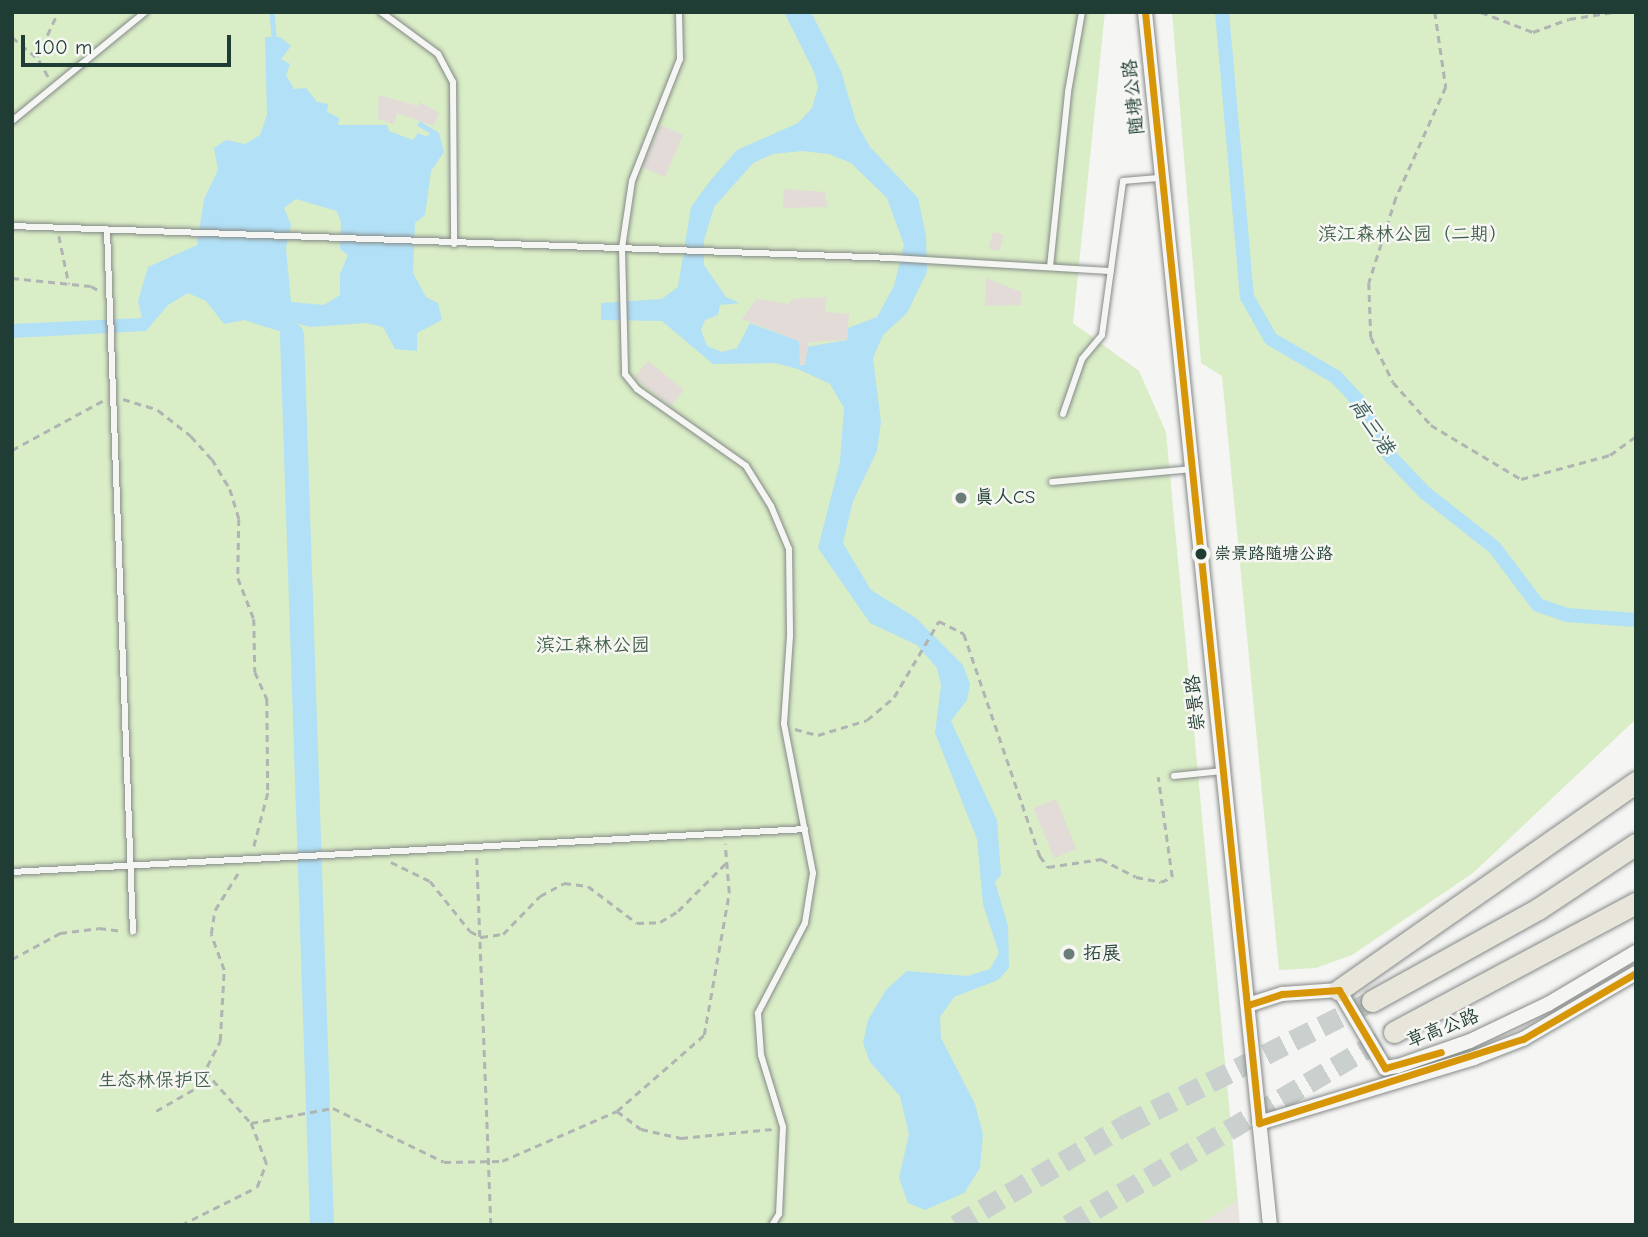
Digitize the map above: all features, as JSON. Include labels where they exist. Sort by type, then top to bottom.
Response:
[{"type":"highway","points":[[1339,990],[1636,782]]},
{"type":"highway","points":[[1372,1001],[1538,909],[1636,844]]},
{"type":"highway","points":[[1394,1032],[1636,902]]},
{"type":"street","name":"随塘公路","points":[[1144,12],[1161,178]]},
{"type":"street","name":"崇景路","points":[[1161,178],[1270,1225]]},
{"type":"street","name":"草高公路","points":[[1385,1068],[1470,1041],[1548,1004],[1636,952]]},
{"type":"street","name":"草高公路","points":[[1259,1123],[1391,1087],[1523,1039],[1636,973]]},
{"type":"street","points":[[1248,1005],[1282,994],[1339,990],[1385,1068],[1391,1087]]},
{"type":"lane","points":[[12,121],[63,82],[145,12]]},
{"type":"lane","points":[[381,12],[439,54],[453,82],[453,244]]},
{"type":"lane","points":[[679,12],[680,59],[632,181],[622,248],[625,374],[637,389],[746,466],[771,506],[789,549],[785,727],[813,873],[806,923],[758,1013],[761,1055],[783,1127],[779,1214],[772,1225]]},
{"type":"lane","points":[[1050,267],[1068,92],[1082,12]]},
{"type":"lane","points":[[1063,414],[1082,359],[1102,335],[1123,181],[1161,178]]},
{"type":"lane","points":[[12,226],[891,258],[1111,271]]},
{"type":"lane","points":[[107,230],[133,932]]},
{"type":"lane","points":[[1052,482],[1192,469]]},
{"type":"lane","points":[[1174,776],[1223,771]]},
{"type":"lane","points":[[12,872],[804,829]]},
{"type":"path","points":[[37,58],[58,12]]},
{"type":"path","points":[[1436,12],[1447,87],[1396,198],[1369,283],[1371,337],[1393,382],[1431,425],[1521,479],[1611,455],[1636,436]]},
{"type":"path","points":[[1481,12],[1533,32],[1569,19],[1613,12]]},
{"type":"path","points":[[12,37],[37,58],[50,79],[63,82]]},
{"type":"path","points":[[58,228],[63,271],[69,284]]},
{"type":"path","points":[[12,278],[91,286],[109,296]]},
{"type":"path","points":[[12,450],[114,396],[158,410],[191,436],[212,459],[239,519],[238,578],[254,618],[255,672],[267,699],[268,793],[263,825],[247,859],[215,910],[211,934],[224,970],[220,1041],[196,1088],[156,1111]]},
{"type":"path","points":[[785,727],[818,734],[867,720],[894,697],[939,621],[964,634],[1040,856],[1048,867],[1101,859],[1136,877],[1161,882],[1172,877],[1158,777]]},
{"type":"path","points":[[251,1123],[332,1108],[444,1162],[502,1161],[617,1111],[704,1035],[729,893],[723,834]]},
{"type":"path","points":[[477,847],[491,1161],[491,1225]]},
{"type":"path","points":[[377,852],[407,873],[430,881],[470,931],[481,937],[503,934],[540,896],[565,883],[588,886],[636,923],[660,922],[678,911],[726,862]]},
{"type":"path","points":[[12,959],[60,933],[99,928],[133,932]]},
{"type":"path","points":[[181,1225],[257,1187],[266,1163],[251,1123],[205,1071]]},
{"type":"path","points":[[617,1111],[641,1129],[681,1138],[783,1127]]},
{"type":"shaded area","points":[[1238,1201],[1240,1225],[1197,1225]]},
{"type":"green space","name":"滨江森林公园","points":[[12,12],[1105,12],[1073,323],[1139,371],[1166,432],[1238,1201],[1197,1225],[12,1225]]},
{"type":"green space","name":"滨江森林公园（二期）","points":[[1172,12],[1636,12],[1636,719],[1473,873],[1352,955],[1316,968],[1279,970],[1222,376],[1201,363]]},
{"type":"water","points":[[784,12],[811,12],[841,71],[856,122],[870,147],[918,198],[926,236],[927,272],[907,313],[883,335],[873,358],[881,422],[877,451],[853,501],[843,543],[871,590],[916,618],[963,665],[970,684],[967,700],[951,721],[997,820],[1001,875],[995,882],[1008,926],[1009,968],[998,980],[954,997],[940,1017],[941,1038],[975,1104],[983,1134],[980,1168],[964,1193],[925,1210],[908,1203],[899,1178],[909,1134],[900,1096],[870,1062],[863,1043],[868,1020],[886,990],[907,971],[967,976],[990,969],[999,953],[983,904],[977,839],[935,733],[941,685],[937,668],[917,645],[870,623],[818,548],[840,462],[844,408],[830,384],[798,369],[775,363],[713,364],[662,321],[601,320],[601,303],[662,299],[678,287],[691,207],[737,150],[798,123],[812,108],[818,87],[814,72]],"holes":[[[802,151],[829,154],[851,163],[887,198],[904,245],[894,286],[877,317],[848,328],[847,340],[800,348],[799,341],[750,323],[737,348],[722,352],[707,346],[701,330],[705,320],[718,315],[720,305],[740,303],[726,297],[704,265],[704,240],[714,207],[753,163],[773,154]]]},
{"type":"water","points":[[265,37],[280,37],[291,46],[281,59],[290,64],[286,75],[294,89],[306,88],[317,102],[328,104],[327,112],[339,118],[338,125],[387,125],[389,131],[413,140],[418,133],[427,137],[430,133],[417,126],[420,121],[439,133],[444,152],[431,171],[425,215],[415,223],[413,273],[426,297],[438,303],[442,320],[417,333],[417,351],[395,349],[383,327],[366,323],[311,327],[295,323],[292,335],[244,320],[224,324],[206,301],[188,293],[168,305],[146,331],[12,338],[12,324],[142,318],[138,301],[148,267],[197,245],[204,199],[218,170],[214,148],[226,140],[245,144],[260,135],[267,115]],"holes":[[[296,199],[337,211],[341,223],[340,249],[348,255],[340,274],[340,295],[324,305],[291,302],[286,248],[291,225],[284,208]]]},
{"type":"building","points":[[379,95],[418,106],[419,102],[439,113],[434,126],[397,113],[394,124],[378,119]]},
{"type":"building","points":[[660,125],[683,135],[665,177],[642,167]]},
{"type":"building","points":[[784,189],[825,192],[827,207],[783,208]]},
{"type":"building","points":[[993,232],[1004,235],[999,251],[989,248]]},
{"type":"building","points":[[986,278],[1021,292],[1021,305],[985,306]]},
{"type":"building","points":[[827,297],[825,312],[849,314],[847,340],[809,342],[805,365],[800,365],[799,341],[742,319],[756,299],[789,304],[793,299]]},
{"type":"building","points":[[648,361],[684,390],[671,406],[635,377]]},
{"type":"building","points":[[1056,799],[1076,849],[1054,858],[1034,808]]},
{"type":"waterway","points":[[272,12],[274,37]]},
{"type":"waterway","name":"高三港","points":[[1222,12],[1247,297],[1271,339],[1336,377],[1361,404],[1390,456],[1424,492],[1494,547],[1538,605],[1567,615],[1636,620]]},
{"type":"waterway","points":[[292,335],[322,1225]]},
{"type":"tunnel","points":[[956,1225],[1127,1124],[1372,1001]]},
{"type":"tunnel","points":[[1068,1225],[1394,1032]]},
{"type":"transit line","points":[[1145,12],[1259,1123],[1523,1039],[1636,973]]},
{"type":"transit line","points":[[1248,1005],[1282,994],[1339,990],[1385,1068],[1441,1052]]},
{"type":"place","name":"真人CS","points":[[961,498]]},
{"type":"place","name":"崇景路随塘公路","points":[[1201,554]]},
{"type":"place","name":"拓展","points":[[1069,954]]},
{"type":"park label","name":"生态林保护区","points":[[155,1081]]}]
